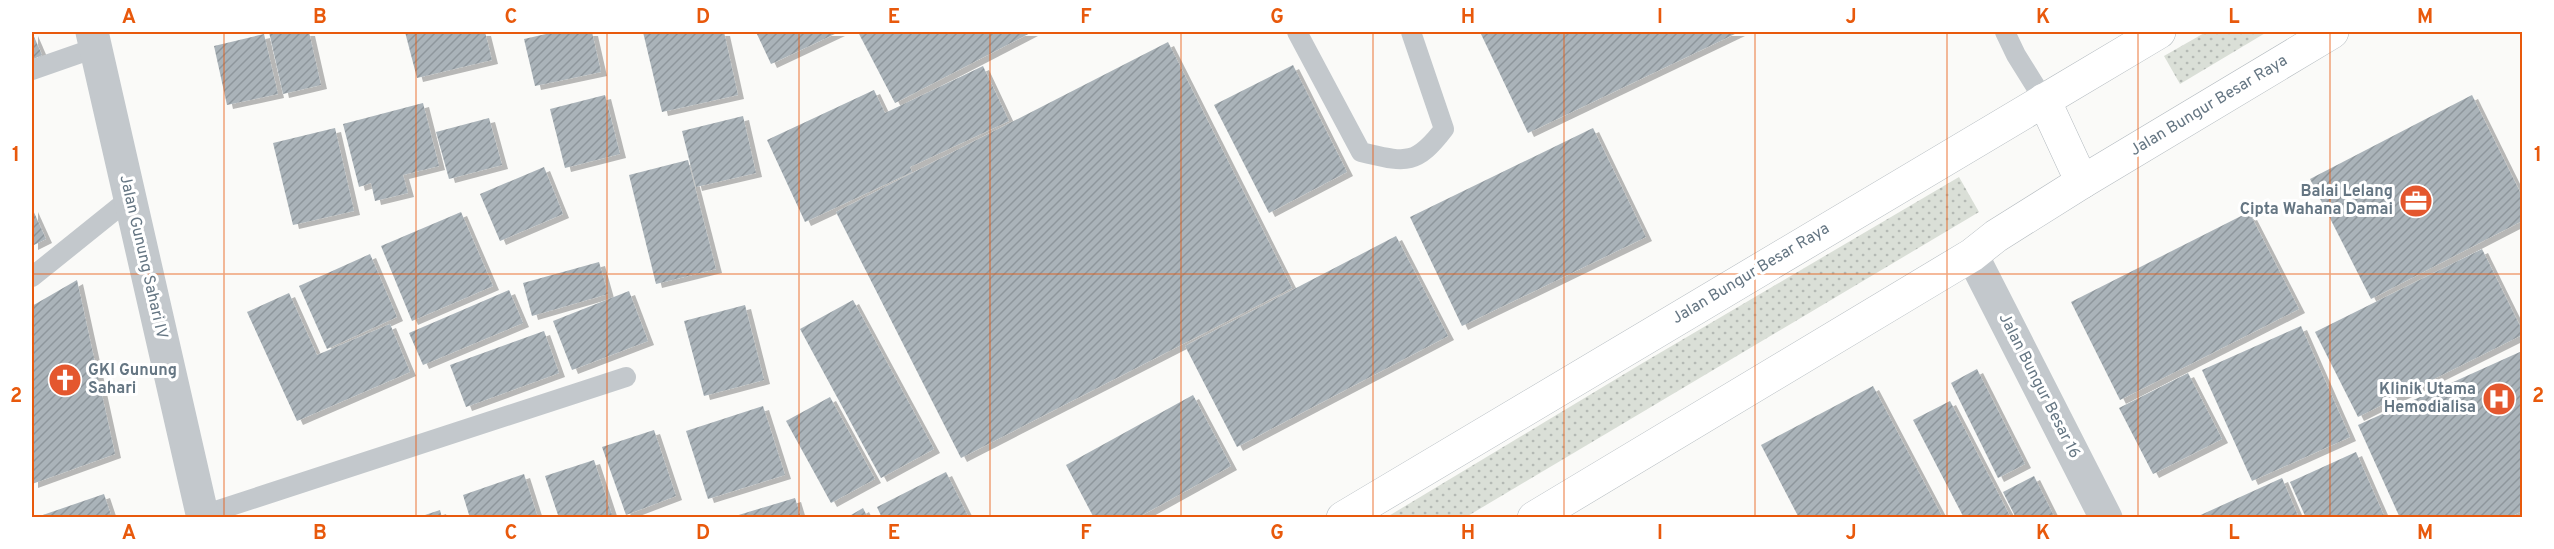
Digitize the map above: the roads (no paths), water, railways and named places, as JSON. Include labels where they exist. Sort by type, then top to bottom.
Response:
[{"type":"main road","name":"Jalan Bungur Besar Raya","points":[[1343,518],[2159,32]]},
{"type":"main road","name":"Jalan Bungur Besar Raya","points":[[1533,518],[1972,255],[1996,236],[2082,182],[2332,32]]},
{"type":"main road","points":[[2044,100],[2082,182]]},
{"type":"street","name":"Jalan Gunung Sahari IV","points":[[94,40],[203,516]]},
{"type":"street","name":"Jalan Bungur Besar 16","points":[[1972,255],[2106,518]]},
{"type":"lane","points":[[1297,32],[1361,152],[1400,161],[1427,151],[1444,129],[1411,32]]},
{"type":"lane","points":[[2005,32],[2016,55],[2044,100]]},
{"type":"lane","points":[[32,70],[94,40]]},
{"type":"lane","points":[[32,277],[129,199]]},
{"type":"lane","points":[[203,516],[626,377]]},
{"type":"place","name":"Balai Lelang Cipta Wahana Damai","points":[[2416,201]]},
{"type":"place","name":"GKI Gunung Sahari","points":[[65,380]]},
{"type":"place","name":"Klinik Utama Hemodialisa","points":[[2499,399]]}]
